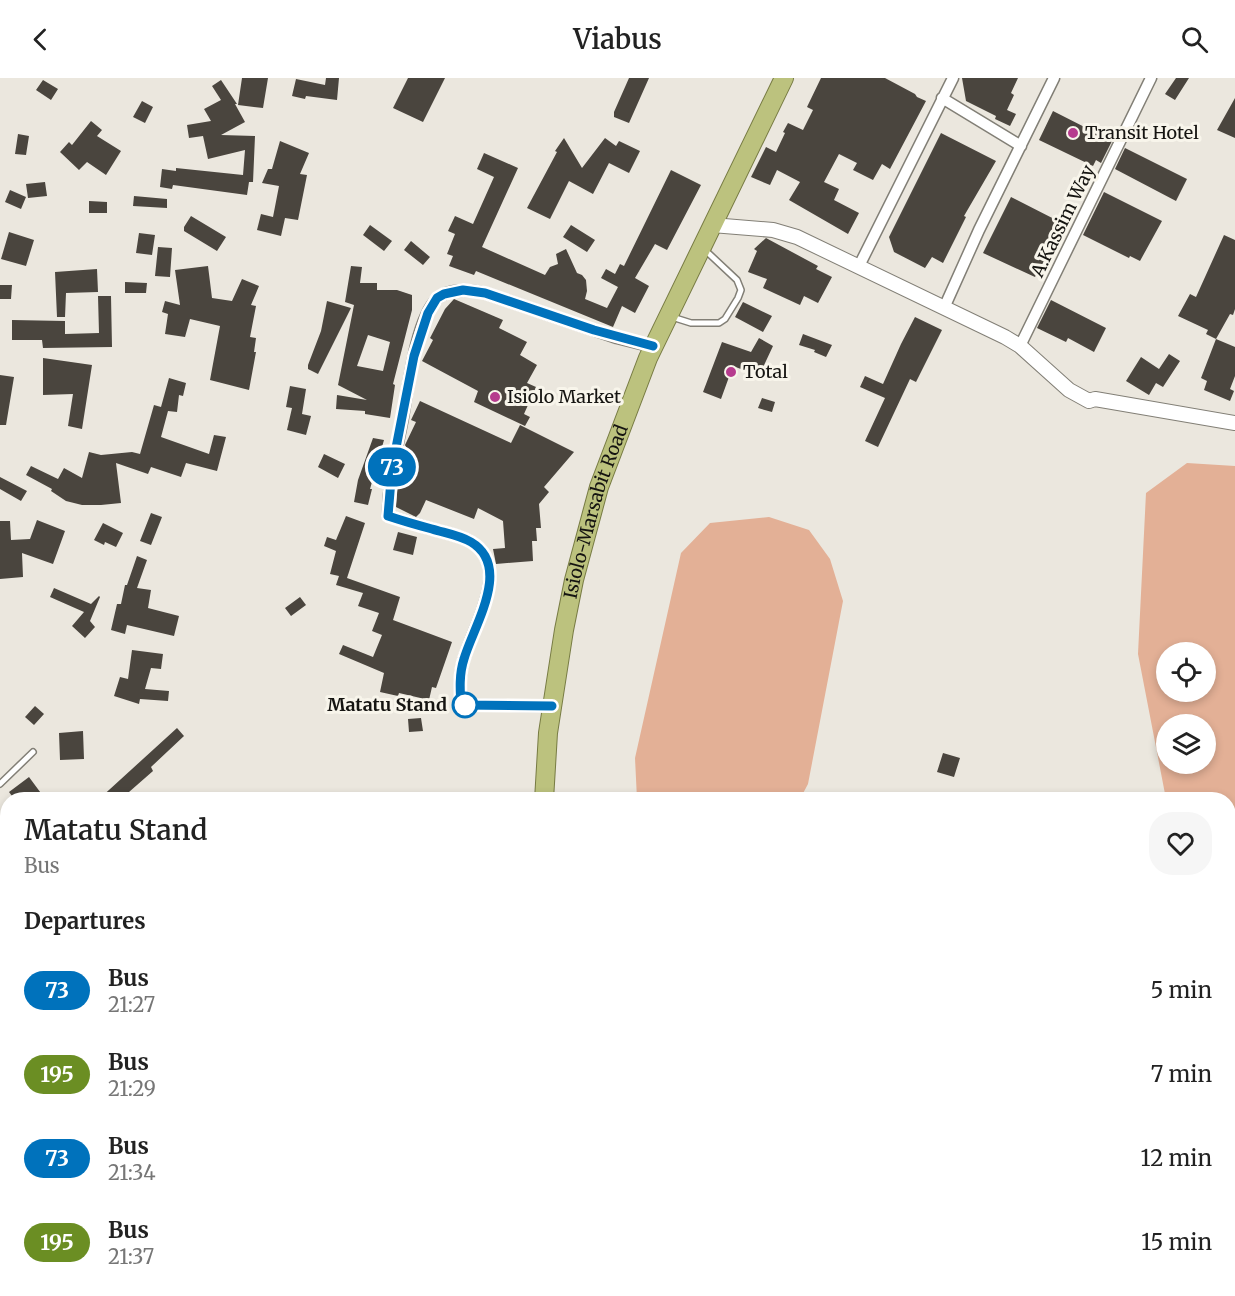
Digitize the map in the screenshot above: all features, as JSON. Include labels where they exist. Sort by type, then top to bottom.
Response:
[{"type":"highway","name":"Isiolo-Marsabit Road","points":[[545,792],[552,706],[574,580],[586,529],[616,439],[653,346],[784,78]]},
{"type":"street","points":[[859,267],[953,78]]},
{"type":"street","points":[[944,308],[1054,78]]},
{"type":"street","name":"A.Kassim Way","points":[[1020,346],[1151,78]]},
{"type":"street","points":[[942,98],[1021,146]]},
{"type":"street","points":[[712,225],[782,231],[797,237],[1020,346],[1056,381],[1089,401],[1095,399],[1235,423]]},
{"type":"street","points":[[552,706],[461,705],[460,681],[463,660],[485,605],[488,591],[487,560],[484,552],[469,541],[388,516],[392,468],[418,341],[428,313],[437,298],[463,290],[485,293],[594,330],[653,346]]},
{"type":"lane","points":[[667,316],[683,322],[719,323],[728,315],[738,298],[741,290],[737,280],[701,247]]},
{"type":"lane","points":[[0,784],[33,752]]},
{"type":"shaded area","points":[[1187,463],[1235,466],[1235,792],[1165,792],[1161,774],[1216,774],[1216,714],[1156,714],[1156,747],[1138,654],[1146,493]]},
{"type":"shaded area","points":[[769,517],[809,530],[830,559],[843,601],[808,784],[804,792],[637,792],[635,758],[681,553],[710,523]]},
{"type":"building","points":[[242,78],[268,78],[263,108],[238,105]]},
{"type":"building","points":[[326,78],[339,78],[337,100],[306,96],[305,99],[292,96],[296,79],[325,85]]},
{"type":"building","points":[[408,78],[445,78],[423,122],[393,108]]},
{"type":"building","points":[[629,78],[649,78],[629,123],[614,117],[614,112]]},
{"type":"building","points":[[821,78],[885,78],[926,101],[890,169],[882,164],[873,180],[853,170],[857,163],[839,154],[824,182],[839,189],[834,200],[859,213],[848,234],[789,200],[800,182],[777,170],[770,185],[751,177],[766,147],[776,152],[788,123],[803,130],[813,110],[807,107]]},
{"type":"building","points":[[962,78],[1018,78],[1007,110],[1016,114],[1010,126],[966,101]]},
{"type":"building","points":[[1176,78],[1189,78],[1175,100],[1165,94]]},
{"type":"building","points":[[43,80],[58,89],[51,100],[36,90]]},
{"type":"building","points":[[221,80],[237,104],[235,104],[245,122],[221,135],[255,136],[253,182],[249,182],[247,195],[173,185],[172,189],[160,187],[162,169],[176,171],[176,168],[243,175],[245,150],[208,159],[203,136],[189,138],[187,125],[211,121],[204,109],[221,100],[212,86]]},
{"type":"building","points":[[1235,98],[1235,138],[1217,130]]},
{"type":"building","points":[[142,101],[153,107],[145,123],[133,117]]},
{"type":"building","points":[[1053,111],[1112,141],[1101,163],[1096,160],[1093,166],[1039,140]]},
{"type":"building","points":[[91,121],[102,130],[97,136],[121,151],[106,175],[87,162],[79,170],[60,152],[69,142],[72,145]]},
{"type":"building","points":[[941,133],[996,161],[964,216],[966,217],[943,263],[932,257],[925,268],[894,252],[889,237]]},
{"type":"building","points":[[18,134],[29,136],[26,155],[15,154]]},
{"type":"building","points":[[564,138],[582,168],[605,138],[616,146],[619,141],[640,151],[629,173],[609,163],[593,194],[569,181],[550,219],[527,208],[557,152],[555,151]]},
{"type":"building","points":[[280,141],[309,153],[300,174],[307,175],[298,220],[285,218],[281,236],[257,230],[261,214],[273,217],[279,186],[262,183],[268,169],[272,169]]},
{"type":"building","points":[[1125,148],[1187,179],[1176,201],[1115,169]]},
{"type":"building","points":[[484,153],[518,168],[482,247],[545,275],[550,267],[558,264],[556,254],[566,249],[577,273],[586,280],[585,299],[607,308],[618,287],[601,278],[606,269],[615,274],[620,264],[624,266],[671,170],[701,185],[667,250],[655,244],[635,278],[649,286],[635,313],[622,306],[613,327],[476,271],[474,275],[449,266],[453,256],[447,254],[455,234],[448,231],[455,216],[473,224],[494,177],[477,169]]},
{"type":"building","points":[[45,182],[47,196],[28,198],[26,184]]},
{"type":"building","points":[[10,190],[26,197],[21,209],[5,202]]},
{"type":"building","points":[[1104,192],[1162,221],[1140,261],[1130,256],[1129,258],[1083,235]]},
{"type":"building","points":[[134,196],[167,199],[167,208],[133,206]]},
{"type":"building","points":[[1011,197],[1064,224],[1047,262],[1044,261],[1035,277],[983,253]]},
{"type":"building","points":[[89,201],[107,202],[107,213],[89,213]]},
{"type":"building","points":[[191,216],[226,237],[217,251],[184,231]]},
{"type":"building","points":[[370,225],[392,241],[384,251],[363,235]]},
{"type":"building","points":[[571,225],[595,240],[587,252],[563,237]]},
{"type":"building","points":[[9,232],[34,240],[26,266],[1,259]]},
{"type":"building","points":[[139,233],[155,235],[152,255],[136,253]]},
{"type":"building","points":[[1224,235],[1235,240],[1235,309],[1216,339],[1206,334],[1208,330],[1178,316],[1190,294],[1196,297]]},
{"type":"building","points":[[766,238],[818,266],[816,269],[832,277],[818,303],[804,296],[800,305],[763,288],[767,279],[748,272],[757,251],[754,249]]},
{"type":"building","points":[[411,241],[430,257],[423,265],[404,250]]},
{"type":"building","points":[[158,247],[172,248],[170,277],[155,276]]},
{"type":"building","points":[[208,266],[212,298],[232,301],[242,279],[259,286],[251,305],[256,306],[250,337],[256,338],[254,352],[256,352],[249,390],[210,380],[220,326],[190,319],[185,337],[165,334],[168,314],[162,312],[165,301],[180,305],[175,270]]},
{"type":"building","points":[[351,266],[362,267],[360,283],[377,283],[377,290],[397,290],[412,295],[412,310],[393,384],[395,385],[390,418],[365,414],[365,411],[336,409],[337,395],[367,400],[338,385],[354,305],[345,302]],"holes":[[[368,335],[390,342],[383,371],[357,366]]]},
{"type":"building","points":[[97,269],[98,292],[66,293],[65,317],[57,317],[55,272]]},
{"type":"building","points":[[125,282],[147,283],[146,293],[125,293]]},
{"type":"building","points":[[0,285],[12,285],[11,299],[0,299]]},
{"type":"building","points":[[98,296],[111,296],[112,347],[43,348],[42,340],[12,340],[12,320],[65,321],[65,334],[99,333]]},
{"type":"building","points":[[454,299],[503,320],[499,328],[527,342],[520,355],[537,365],[527,383],[536,387],[524,414],[530,417],[525,426],[474,402],[478,391],[422,361],[433,340],[430,338],[445,309]]},
{"type":"building","points":[[1051,300],[1106,328],[1094,352],[1068,338],[1066,342],[1037,328]]},
{"type":"building","points":[[327,301],[351,308],[318,374],[308,369],[308,365],[321,331]]},
{"type":"building","points":[[743,302],[772,316],[763,332],[735,317]]},
{"type":"building","points":[[915,317],[942,330],[916,382],[910,379],[878,447],[865,441],[885,398],[860,387],[865,376],[883,384]]},
{"type":"building","points":[[803,334],[832,345],[826,357],[814,352],[815,350],[799,345]]},
{"type":"building","points":[[759,338],[773,346],[759,376],[733,366],[721,399],[703,392],[722,342],[751,352]]},
{"type":"building","points":[[1216,339],[1235,347],[1235,376],[1230,389],[1234,391],[1230,401],[1204,390],[1207,381],[1201,378]]},
{"type":"building","points":[[1169,354],[1180,361],[1163,387],[1156,383],[1149,395],[1126,381],[1141,357],[1159,369]]},
{"type":"building","points":[[43,358],[92,365],[82,429],[68,426],[73,394],[43,395]]},
{"type":"building","points":[[0,375],[14,377],[6,425],[0,425]]},
{"type":"building","points":[[169,378],[186,383],[183,396],[179,395],[177,412],[168,411],[161,437],[209,454],[214,435],[226,437],[217,471],[186,463],[181,477],[151,467],[148,474],[116,463],[121,503],[101,505],[82,505],[66,501],[51,491],[52,489],[26,475],[31,466],[58,479],[64,468],[82,478],[89,452],[101,455],[132,452],[140,454],[154,405],[161,407]]},
{"type":"building","points":[[290,386],[306,389],[302,414],[311,416],[306,435],[287,430],[292,408],[286,407]]},
{"type":"building","points":[[762,398],[775,402],[772,412],[758,408]]},
{"type":"building","points":[[420,401],[511,443],[520,425],[574,452],[544,487],[549,492],[539,504],[541,528],[536,528],[537,541],[532,541],[533,561],[496,564],[493,549],[505,548],[503,521],[478,508],[474,519],[426,500],[416,517],[396,507],[402,459],[407,449],[405,445],[416,422],[411,420]]},
{"type":"building","points":[[373,438],[384,440],[370,489],[372,489],[368,505],[354,502],[358,480]]},
{"type":"building","points":[[324,454],[345,464],[338,478],[318,467]]},
{"type":"building","points":[[0,477],[27,491],[21,501],[0,489]]},
{"type":"building","points":[[151,513],[162,517],[151,545],[140,541]]},
{"type":"building","points":[[346,516],[365,523],[347,578],[400,597],[393,620],[452,642],[436,688],[432,687],[429,700],[399,693],[398,696],[380,692],[384,673],[339,654],[343,645],[373,657],[382,635],[372,631],[379,613],[358,606],[363,593],[336,585],[339,576],[330,574],[336,551],[324,546],[327,537],[336,540]]},
{"type":"building","points":[[37,520],[65,531],[53,564],[22,553],[23,577],[0,579],[0,521],[10,521],[11,540],[30,539]]},
{"type":"building","points":[[103,523],[123,533],[116,547],[94,540]]},
{"type":"building","points":[[398,532],[417,537],[413,555],[393,550]]},
{"type":"building","points":[[137,556],[147,560],[137,588],[151,590],[148,608],[179,616],[174,636],[127,625],[125,634],[111,630],[117,604],[121,604],[125,585],[127,585]]},
{"type":"building","points":[[54,588],[91,604],[100,597],[90,621],[95,627],[85,638],[72,626],[84,612],[50,597]]},
{"type":"building","points":[[300,597],[306,605],[291,616],[285,608]]},
{"type":"building","points":[[132,650],[163,654],[161,669],[151,668],[145,689],[169,691],[168,701],[140,699],[139,704],[114,696],[120,677],[128,679]]},
{"type":"building","points":[[35,706],[44,714],[34,725],[25,717]]},
{"type":"building","points":[[421,718],[423,731],[409,732],[408,719]]},
{"type":"building","points":[[177,728],[184,736],[151,767],[153,771],[129,792],[107,792]]},
{"type":"building","points":[[83,731],[84,759],[60,760],[59,733]]},
{"type":"building","points":[[943,753],[960,758],[954,777],[937,772]]},
{"type":"building","points":[[29,777],[40,792],[9,792]]},
{"type":"bus line","name":"73","points":[[552,706],[461,705],[460,681],[463,660],[485,605],[488,591],[487,560],[484,552],[469,541],[457,536],[388,516],[388,494],[392,468],[418,341],[428,313],[437,298],[463,290],[485,293],[617,338],[653,346]]},
{"type":"place","name":"Transit Hotel","points":[[1073,133]]},
{"type":"place","name":"Total","points":[[731,372]]},
{"type":"place","name":"Isiolo Market","points":[[495,397]]},
{"type":"place","name":"Matatu Stand","points":[[465,705]]}]
